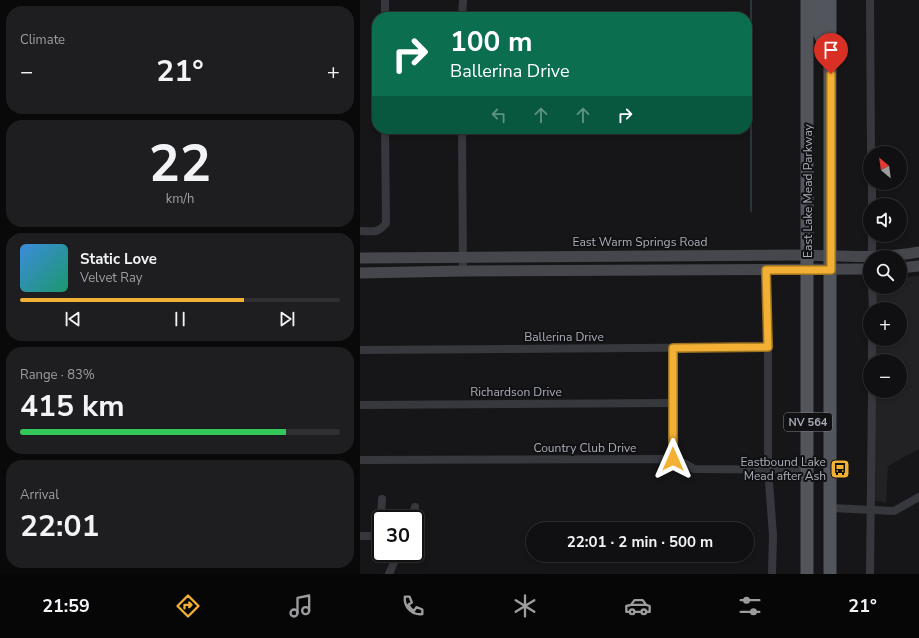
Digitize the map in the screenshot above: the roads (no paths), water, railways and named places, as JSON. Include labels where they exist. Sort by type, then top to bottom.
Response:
[{"type":"main road","name":"East Lake Mead Parkway","points":[[807,0],[808,574]]},
{"type":"main road","points":[[818,0],[818,30],[831,59]]},
{"type":"main road","name":"East Lake Mead Parkway","points":[[830,0],[830,574]]},
{"type":"main road","name":"East Warm Springs Road","points":[[907,255],[919,252]]},
{"type":"main road","name":"East Warm Springs Road","points":[[360,258],[463,256],[808,255],[863,257]]},
{"type":"main road","points":[[591,256],[591,270]]},
{"type":"main road","points":[[907,267],[919,266]]},
{"type":"main road","points":[[360,273],[591,270],[863,269]]},
{"type":"street","points":[[385,0],[385,12]]},
{"type":"street","points":[[462,12],[463,0]]},
{"type":"street","points":[[870,0],[871,146]]},
{"type":"street","points":[[360,231],[378,231],[386,223],[385,134]]},
{"type":"street","points":[[462,134],[463,271]]},
{"type":"street","points":[[766,270],[768,347],[768,469],[773,535],[772,574]]},
{"type":"street","name":"Ballerina Drive","points":[[360,350],[768,347]]},
{"type":"street","points":[[673,348],[673,459]]},
{"type":"street","points":[[870,574],[872,398]]},
{"type":"street","name":"Richardson Drive","points":[[360,405],[673,403]]},
{"type":"street","name":"Country Club Drive","points":[[360,460],[673,459],[694,469],[808,470]]},
{"type":"street","points":[[830,508],[894,511],[919,497]]},
{"type":"street","points":[[382,499],[382,510]]},
{"type":"street","points":[[360,536],[372,536]]},
{"type":"street","points":[[389,574],[394,562]]},
{"type":"waterway","points":[[751,0],[751,12]]},
{"type":"waterway","points":[[751,134],[751,211]]},
{"type":"place","name":"Eastbound Lake Mead after Ash","points":[[840,469]]}]
